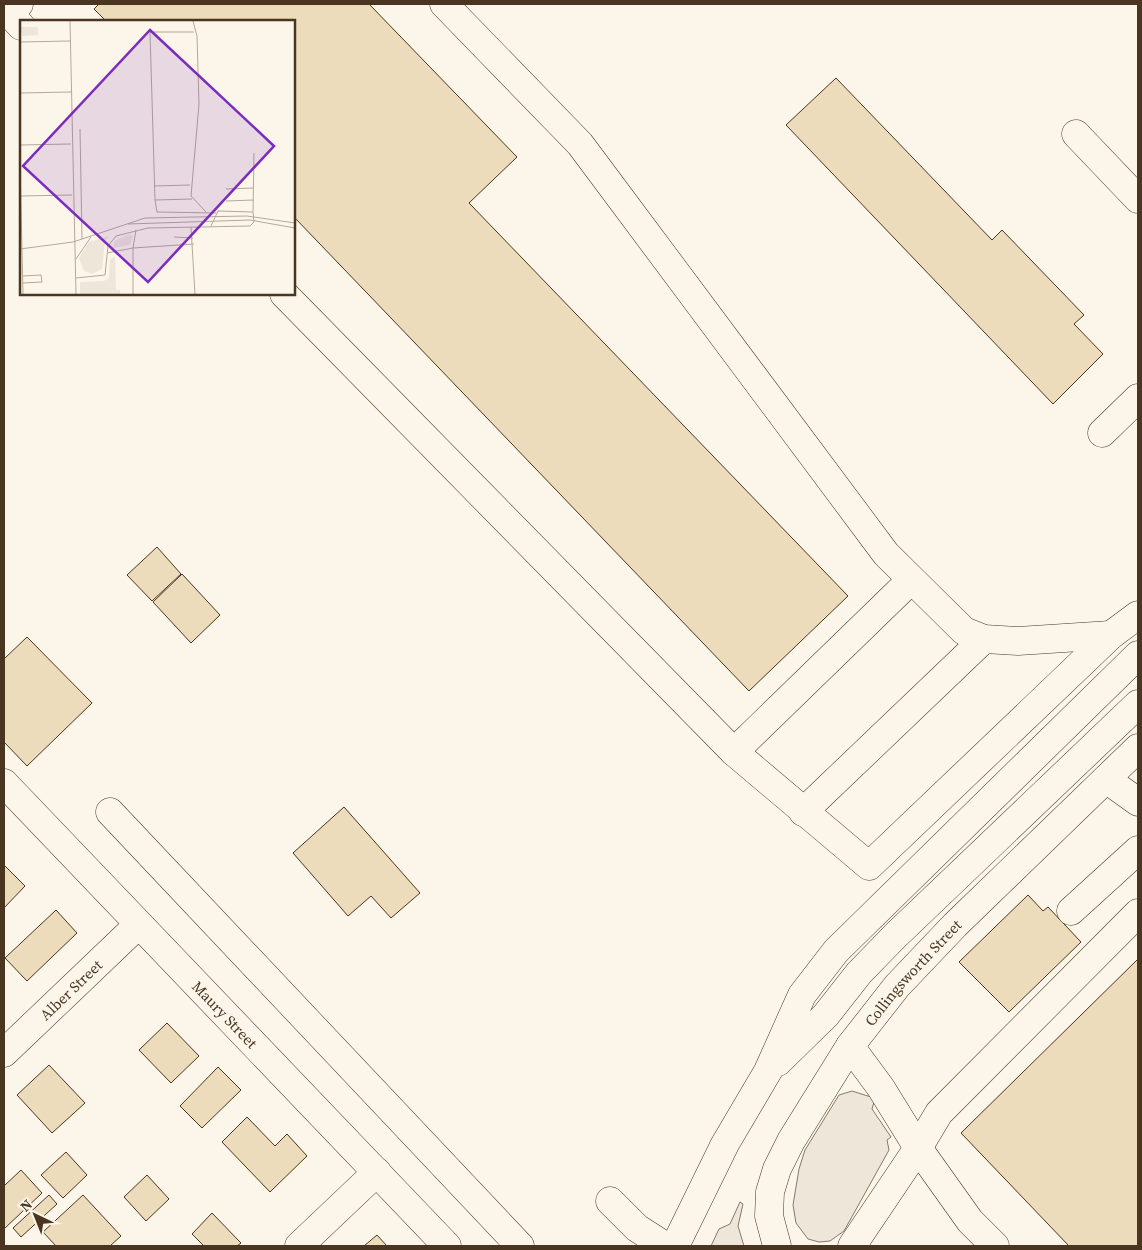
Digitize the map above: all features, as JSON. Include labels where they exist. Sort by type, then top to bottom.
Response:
[{"type":"street","points":[[19,4],[9,13],[20,25]]},
{"type":"street","points":[[444,4],[580,144],[886,554],[964,631],[984,640],[1018,641],[1111,635]]},
{"type":"street","points":[[1076,134],[1138,199]]},
{"type":"street","points":[[285,295],[734,752],[869,866],[1111,635],[1138,615]]},
{"type":"street","points":[[1102,433],[1138,398]]},
{"type":"street","points":[[734,752],[911,580]]},
{"type":"street","points":[[804,812],[984,640]]},
{"type":"street","points":[[675,1246],[725,1144],[768,1071],[802,995],[836,951],[1138,655]]},
{"type":"street","points":[[768,1071],[826,1015],[859,973],[895,936],[1138,704]]},
{"type":"street","name":"Collingsworth Street","points":[[777,1246],[769,1216],[770,1192],[777,1169],[791,1141],[850,1046],[897,986],[942,938],[1138,748]]},
{"type":"street","points":[[1106,779],[1138,802]]},
{"type":"street","name":"Maury Street","points":[[4,783],[447,1246]]},
{"type":"street","points":[[110,812],[520,1246]]},
{"type":"street","points":[[1071,911],[1138,850]]},
{"type":"street","points":[[852,1246],[940,1113],[1138,913]]},
{"type":"street","name":"Alber Street","points":[[4,1053],[138,925]]},
{"type":"street","points":[[850,1046],[881,1088],[918,1148],[970,1221],[995,1246]]},
{"type":"street","points":[[299,1246],[377,1172]]},
{"type":"street","points":[[610,1201],[637,1228],[665,1246]]},
{"type":"shaded area","points":[[852,1091],[871,1097],[874,1102],[872,1109],[891,1137],[887,1140],[889,1150],[844,1231],[830,1241],[819,1242],[808,1239],[796,1223],[793,1205],[799,1169],[805,1150],[839,1095]]},
{"type":"shaded area","points":[[740,1202],[743,1204],[738,1226],[744,1246],[711,1246],[719,1229],[730,1224]]},
{"type":"building","points":[[99,4],[369,4],[517,157],[469,203],[848,596],[749,691],[295,218],[295,20],[105,20],[94,9]]},
{"type":"building","points":[[836,78],[992,240],[1002,230],[1084,315],[1074,324],[1103,354],[1053,404],[786,125]]},
{"type":"building","points":[[157,547],[181,574],[152,601],[127,575]]},
{"type":"building","points":[[182,574],[220,615],[191,643],[153,602]]},
{"type":"building","points":[[27,637],[92,703],[27,766],[4,742],[4,659]]},
{"type":"building","points":[[344,807],[420,893],[391,918],[371,896],[348,916],[293,853]]},
{"type":"building","points":[[4,865],[25,886],[4,908]]},
{"type":"building","points":[[1028,895],[1043,911],[1048,907],[1081,942],[1009,1012],[959,962]]},
{"type":"building","points":[[56,910],[77,933],[27,981],[5,958]]},
{"type":"building","points":[[1138,959],[1138,1246],[1069,1246],[961,1133]]},
{"type":"building","points":[[167,1023],[199,1056],[171,1083],[139,1050]]},
{"type":"building","points":[[49,1065],[85,1103],[52,1133],[17,1095]]},
{"type":"building","points":[[218,1067],[241,1090],[202,1128],[180,1106]]},
{"type":"building","points":[[247,1117],[275,1146],[287,1134],[307,1156],[270,1192],[222,1142]]},
{"type":"building","points":[[66,1152],[87,1175],[63,1198],[41,1175]]},
{"type":"building","points":[[21,1170],[42,1193],[4,1229],[4,1186]]},
{"type":"building","points":[[147,1175],[169,1199],[146,1221],[124,1197]]},
{"type":"building","points":[[49,1195],[57,1204],[21,1237],[13,1228]]},
{"type":"building","points":[[83,1195],[121,1236],[110,1246],[56,1246],[43,1232]]},
{"type":"building","points":[[212,1213],[241,1243],[237,1246],[204,1246],[192,1234]]},
{"type":"building","points":[[377,1235],[387,1246],[364,1246]]}]
